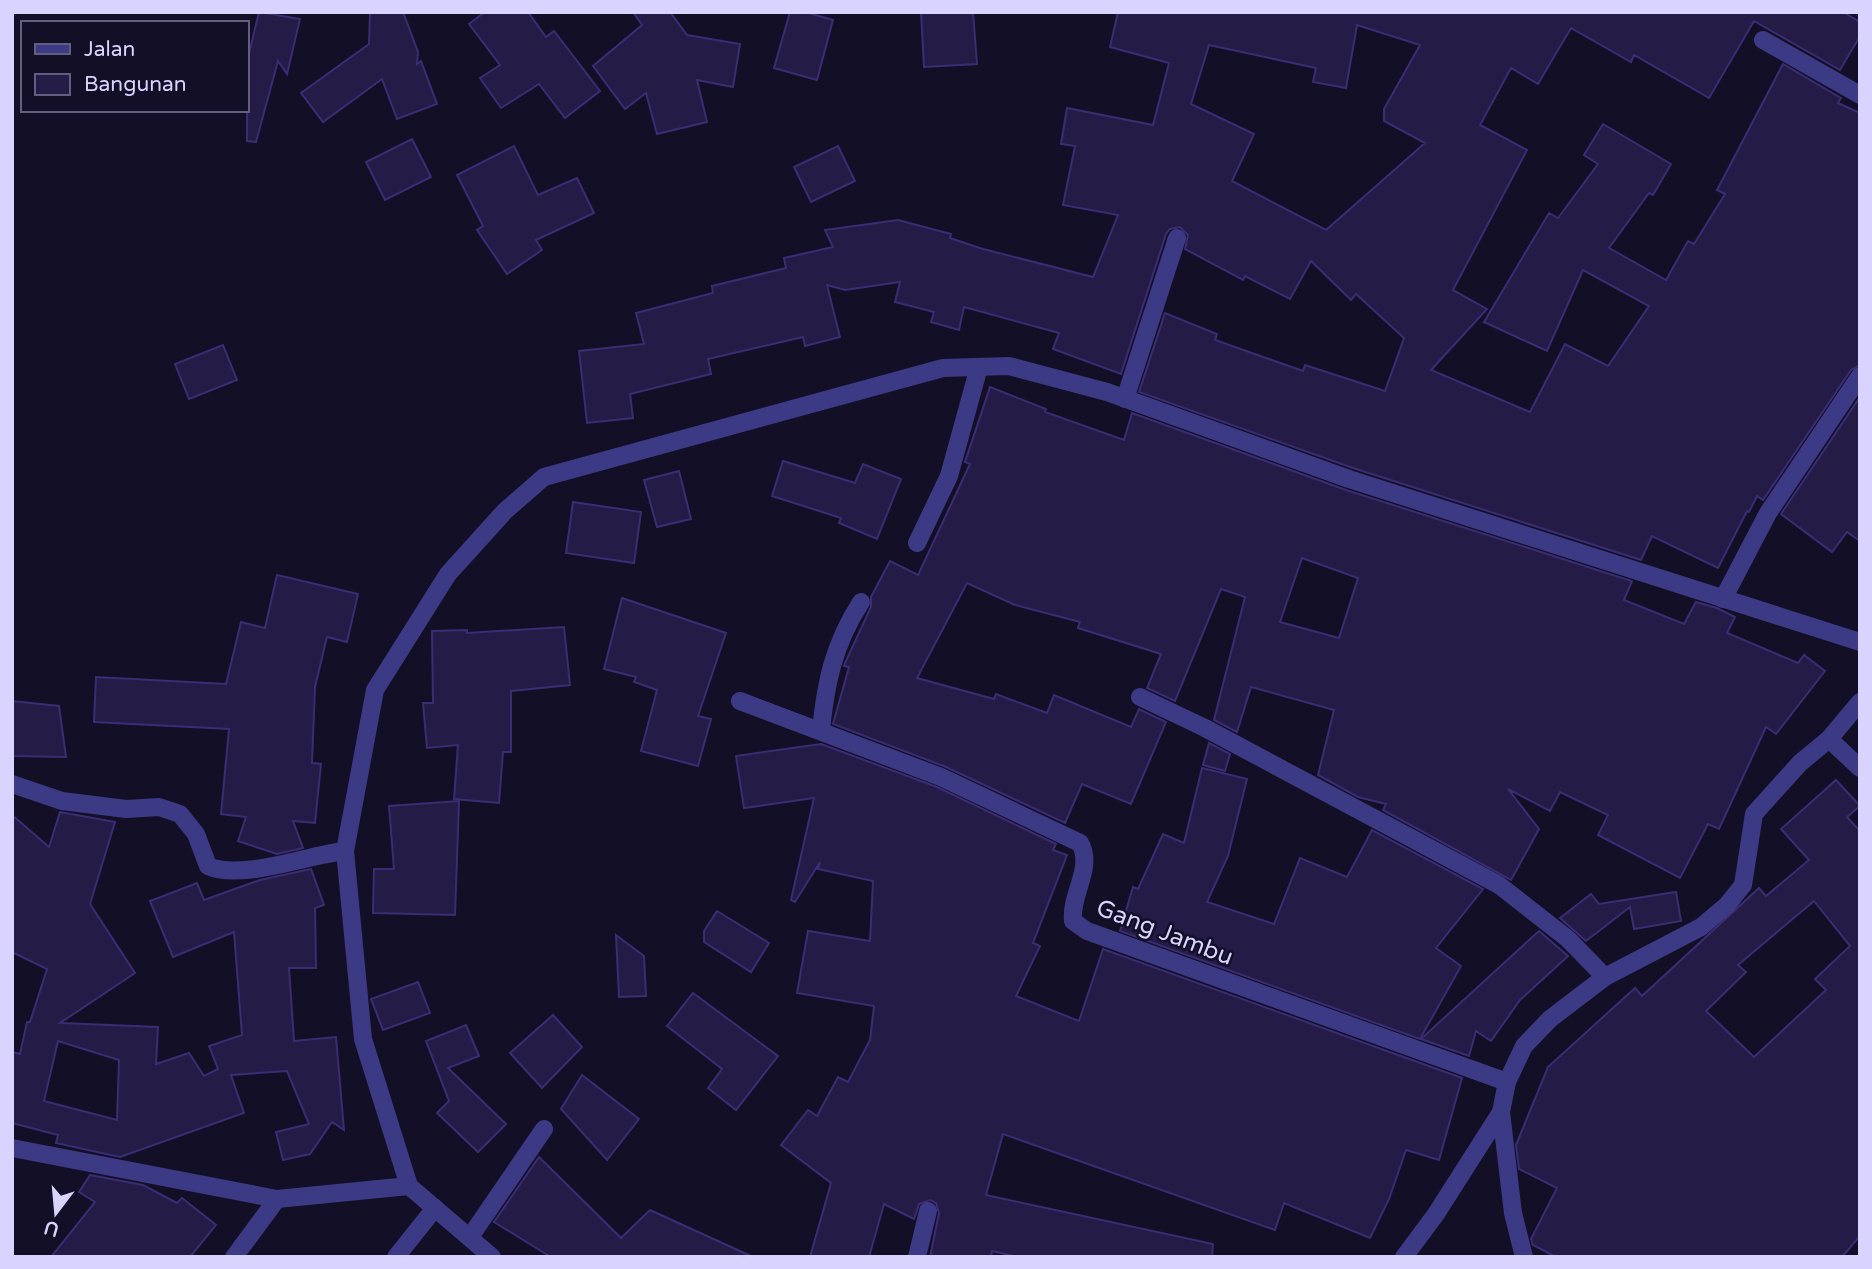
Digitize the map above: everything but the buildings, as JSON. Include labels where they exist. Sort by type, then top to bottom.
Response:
[{"type":"street","points":[[1763,40],[1860,95]]},
{"type":"street","points":[[1125,399],[1177,238]]},
{"type":"street","points":[[492,1257],[409,1186],[363,1038],[345,851],[376,690],[448,575],[505,511],[544,477],[943,368],[1009,366],[1125,399],[1349,479],[1860,642]]},
{"type":"street","points":[[917,543],[948,476],[979,367]]},
{"type":"street","points":[[1723,599],[1769,513],[1860,376]]},
{"type":"street","points":[[821,730],[824,694],[838,642],[860,602]]},
{"type":"street","points":[[1140,697],[1205,728],[1499,885],[1569,939],[1605,977]]},
{"type":"street","name":"Gang Jambu","points":[[740,701],[941,777],[1080,843],[1086,853],[1086,864],[1072,906],[1073,921],[1087,931],[1507,1082]]},
{"type":"street","points":[[1524,1257],[1513,1213],[1501,1112],[1507,1082],[1524,1046],[1550,1019],[1605,977],[1701,927],[1727,905],[1743,885],[1754,814],[1800,763],[1829,739],[1860,702]]},
{"type":"street","points":[[1829,739],[1860,768]]},
{"type":"street","points":[[12,784],[62,801],[126,809],[159,807],[180,814],[197,834],[208,866],[219,871],[238,871],[345,851]]},
{"type":"street","points":[[1404,1257],[1436,1214],[1501,1112]]},
{"type":"street","points":[[470,1237],[544,1129]]},
{"type":"street","points":[[12,1148],[277,1199],[409,1186]]},
{"type":"street","points":[[233,1257],[277,1199]]},
{"type":"street","points":[[396,1257],[435,1208]]},
{"type":"street","points":[[917,1257],[928,1211]]}]
